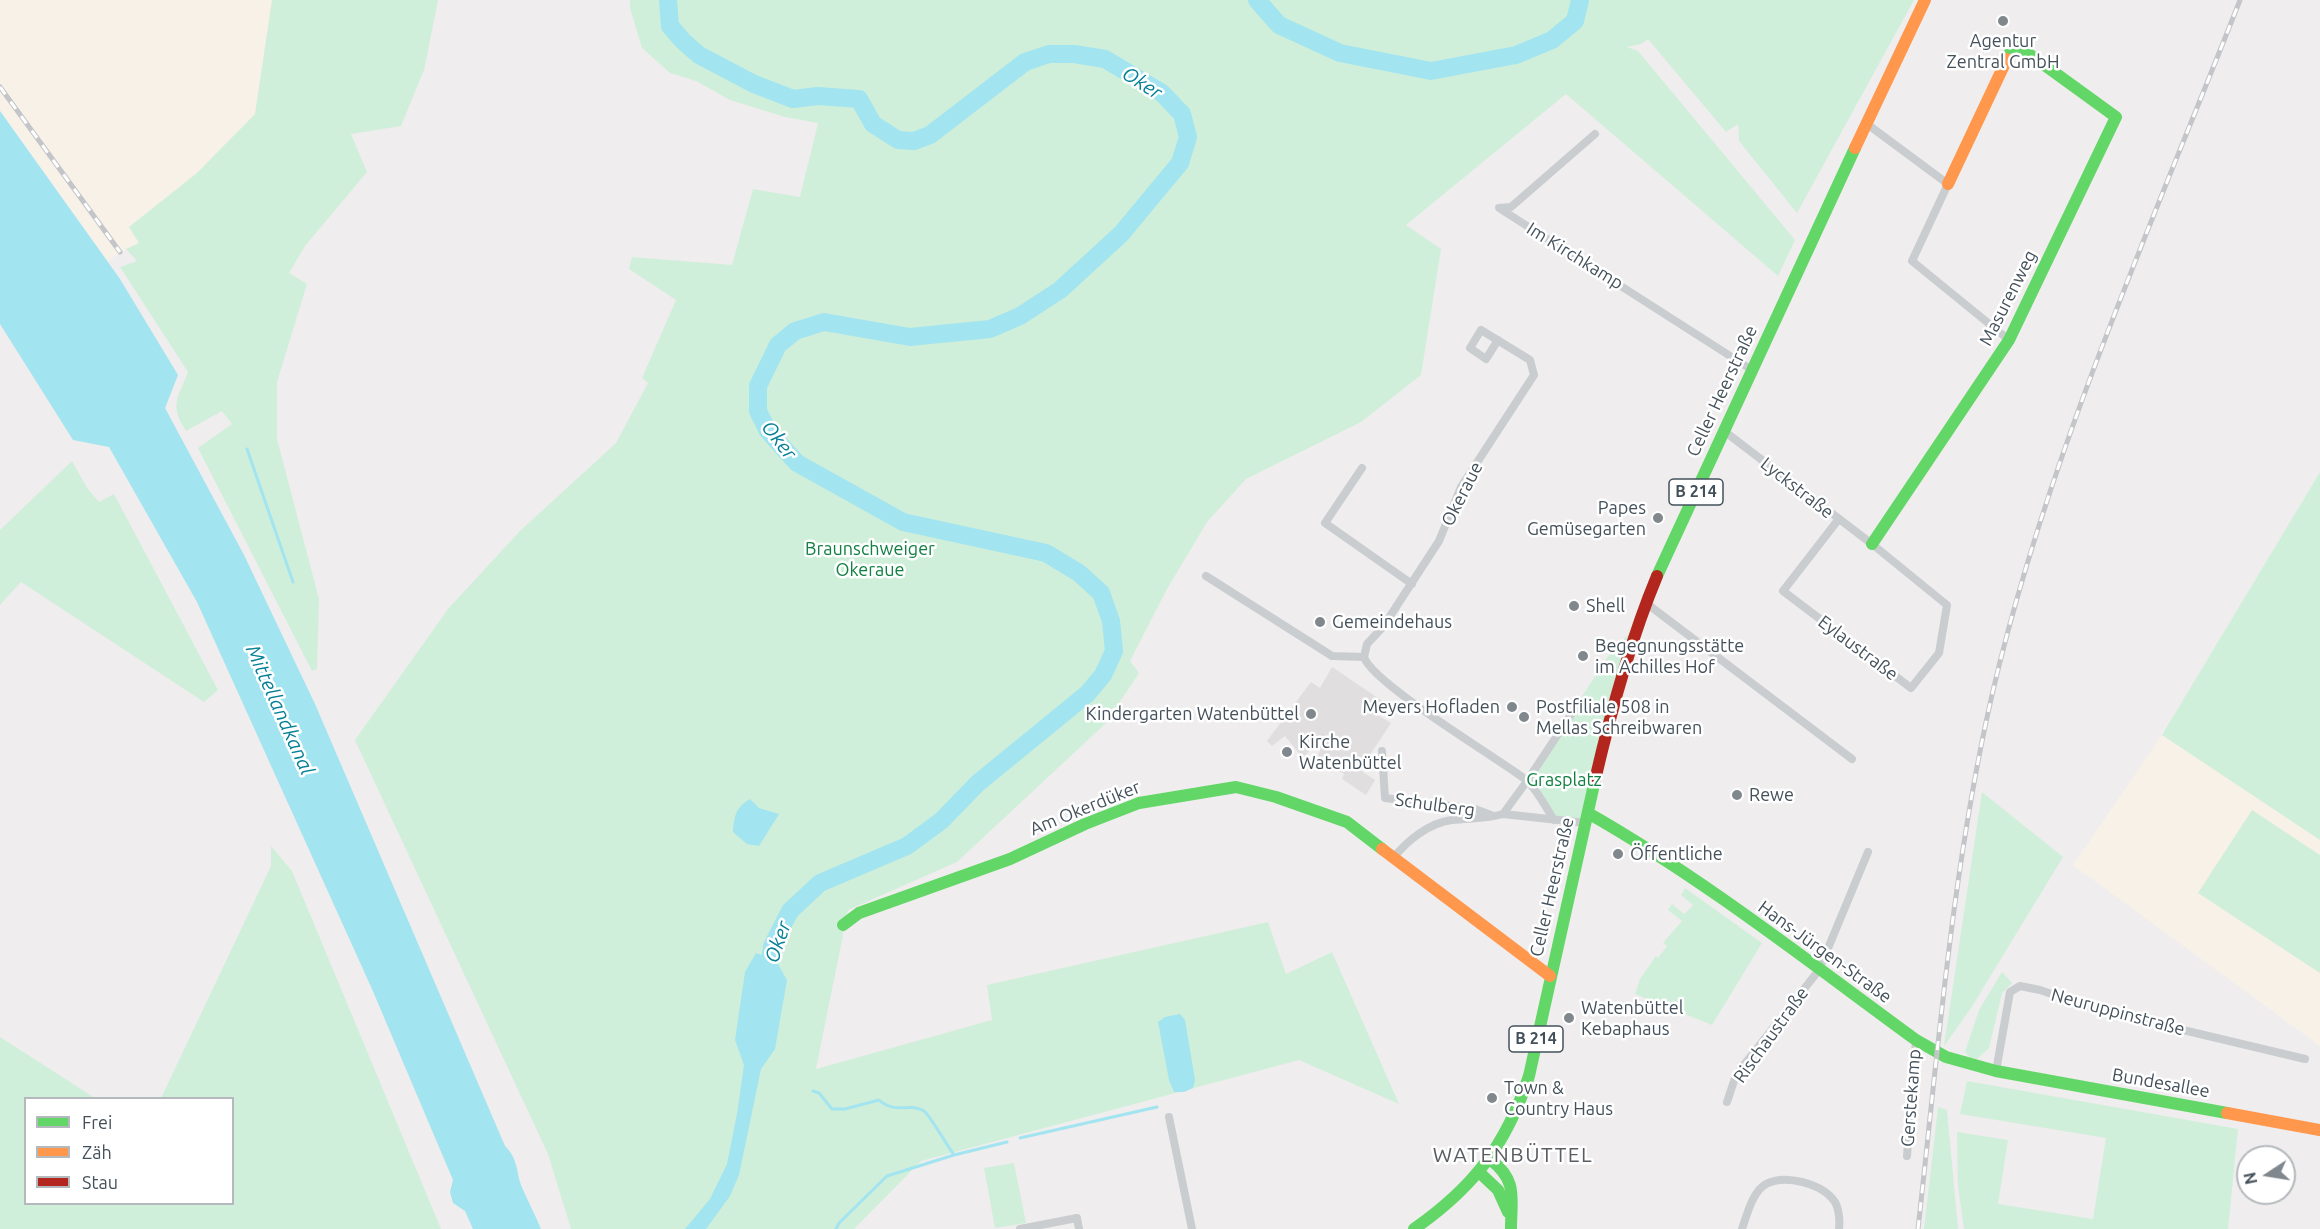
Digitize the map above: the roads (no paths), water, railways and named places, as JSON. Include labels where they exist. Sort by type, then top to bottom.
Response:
[{"type":"main road","name":"Celler Heerstraße","points":[[1414,1229],[1453,1201],[1491,1160],[1509,1131],[1522,1101],[1608,723],[1646,603],[1925,0]]},
{"type":"main road","name":"Masurenweg","points":[[1872,544],[2009,340],[2116,117],[2014,43],[1948,184]]},
{"type":"main road","name":"Am Okerdüker","points":[[843,925],[859,913],[1010,860],[1085,824],[1139,803],[1236,787],[1255,790],[1347,822],[1550,976]]},
{"type":"main road","name":"Hans-Jürgen-Straße","points":[[1587,818],[1641,843],[1723,899],[1916,1040],[1946,1057],[1996,1071]]},
{"type":"main road","name":"Bundesallee","points":[[1996,1071],[2320,1130]]},
{"type":"main road","points":[[1491,1160],[1502,1167],[1511,1181],[1511,1224]]},
{"type":"main road","points":[[1480,1173],[1498,1187],[1511,1224]]},
{"type":"street","points":[[1867,124],[1948,184],[1912,261],[2009,340]]},
{"type":"street","name":"Im Kirchkamp","points":[[1595,134],[1511,207],[1500,208],[1752,370]]},
{"type":"street","name":"Okeraue","points":[[1364,657],[1367,644],[1383,627],[1439,541],[1461,487],[1534,375],[1530,360],[1498,340]]},
{"type":"street","name":"Lyckstraße","points":[[1724,431],[1872,544]]},
{"type":"street","points":[[1362,468],[1325,523],[1412,584]]},
{"type":"street","name":"Eylaustraße","points":[[1838,520],[1783,591],[1911,688],[1939,652],[1947,605],[1872,544]]},
{"type":"street","points":[[1206,576],[1332,656],[1364,657],[1368,666],[1397,690],[1527,781],[1554,820]]},
{"type":"street","points":[[1646,603],[1852,759]]},
{"type":"street","points":[[1498,815],[1527,781],[1580,701]]},
{"type":"street","name":"Schulberg","points":[[1382,751],[1385,798],[1475,809],[1498,815]]},
{"type":"street","points":[[1498,815],[1554,820],[1587,818]]},
{"type":"street","name":"Schulberg","points":[[1394,857],[1405,844],[1432,826],[1448,820],[1498,815]]},
{"type":"street","name":"Rischaustraße","points":[[1727,1102],[1736,1075],[1819,970],[1868,852]]},
{"type":"street","name":"Neuruppinstraße","points":[[1996,1071],[2010,992],[2020,986],[2040,990],[2099,1010],[2306,1059]]},
{"type":"street","name":"Gerstekamp","points":[[1907,1156],[1916,1040]]},
{"type":"street","points":[[1169,1117],[1192,1229]]},
{"type":"street","points":[[1742,1229],[1756,1194],[1765,1185],[1782,1179],[1802,1182],[1826,1193],[1835,1202],[1840,1220],[1839,1229]]},
{"type":"street","points":[[1020,1229],[1077,1218],[1079,1229]]},
{"type":"water","name":"Mittellandkanal","points":[[0,111],[120,279],[178,375],[165,408],[244,555],[315,704],[505,1146],[514,1160],[521,1185],[541,1229],[473,1229],[465,1211],[453,1203],[450,1192],[453,1180],[372,989],[197,602],[109,447],[73,440],[0,324]]},
{"type":"water","points":[[750,799],[759,808],[779,814],[759,846],[747,844],[733,832],[737,812]]},
{"type":"water","points":[[756,953],[775,959],[787,980],[775,1049],[761,1069],[739,1175],[730,1196],[706,1229],[685,1229],[710,1199],[727,1164],[744,1065],[735,1040],[745,972]]},
{"type":"water","points":[[1180,1014],[1185,1020],[1195,1080],[1193,1088],[1184,1092],[1174,1092],[1169,1080],[1158,1022],[1165,1017]]},
{"type":"waterway","name":"Oker","points":[[668,0],[670,26],[699,55],[754,84],[793,99],[818,96],[859,99],[873,124],[898,140],[914,141],[930,135],[1025,62],[1049,54],[1074,54],[1105,59],[1162,93],[1182,114],[1188,137],[1180,163],[1121,234],[1060,290],[1020,316],[990,329],[910,337],[824,322],[795,331],[778,345],[758,386],[758,411],[768,431],[797,463],[903,522],[1046,553],[1079,573],[1101,593],[1111,621],[1114,651],[1103,675],[1087,694],[978,783],[941,821],[907,846],[820,883],[790,911],[772,946],[767,982]]},
{"type":"waterway","name":"Oker","points":[[1257,0],[1279,25],[1340,53],[1431,71],[1516,55],[1552,40],[1575,21],[1580,0]]},
{"type":"waterway","points":[[247,449],[293,582]]},
{"type":"waterway","points":[[813,1091],[819,1093],[832,1109],[845,1109],[879,1100],[891,1107],[924,1111],[954,1155]]},
{"type":"waterway","points":[[1020,1138],[1157,1107]]},
{"type":"waterway","points":[[836,1229],[839,1223],[887,1176],[954,1155],[1007,1142]]},
{"type":"railway","points":[[1918,1229],[1940,1028],[1966,827],[1992,695],[2015,606],[2041,518],[2103,343],[2240,0]]},
{"type":"railway","points":[[0,87],[120,252]]},
{"type":"place","name":"Agentur Zentral GmbH","points":[[2003,21]]},
{"type":"place","name":"Papes Gemüsegarten","points":[[1658,518]]},
{"type":"place","name":"Shell","points":[[1574,606]]},
{"type":"place","name":"Gemeindehaus","points":[[1320,622]]},
{"type":"place","name":"Begegnungsstätte im Achilles Hof","points":[[1583,656]]},
{"type":"place","name":"Meyers Hofladen","points":[[1512,707]]},
{"type":"place","name":"Kindergarten Watenbüttel","points":[[1311,714]]},
{"type":"place","name":"Postfiliale 508 in Mellas Schreibwaren","points":[[1524,717]]},
{"type":"place","name":"Kirche Watenbüttel","points":[[1287,752]]},
{"type":"place","name":"Rewe","points":[[1737,795]]},
{"type":"place","name":"Öffentliche","points":[[1618,854]]},
{"type":"place","name":"Watenbüttel Kebaphaus","points":[[1569,1018]]},
{"type":"place","name":"Town & Country Haus","points":[[1492,1098]]},
{"type":"district","name":"WATENBÜTTEL","points":[[1513,1155]]},
{"type":"park label","name":"Braunschweiger Okeraue","points":[[870,559]]},
{"type":"park label","name":"Grasplatz","points":[[1564,780]]}]
